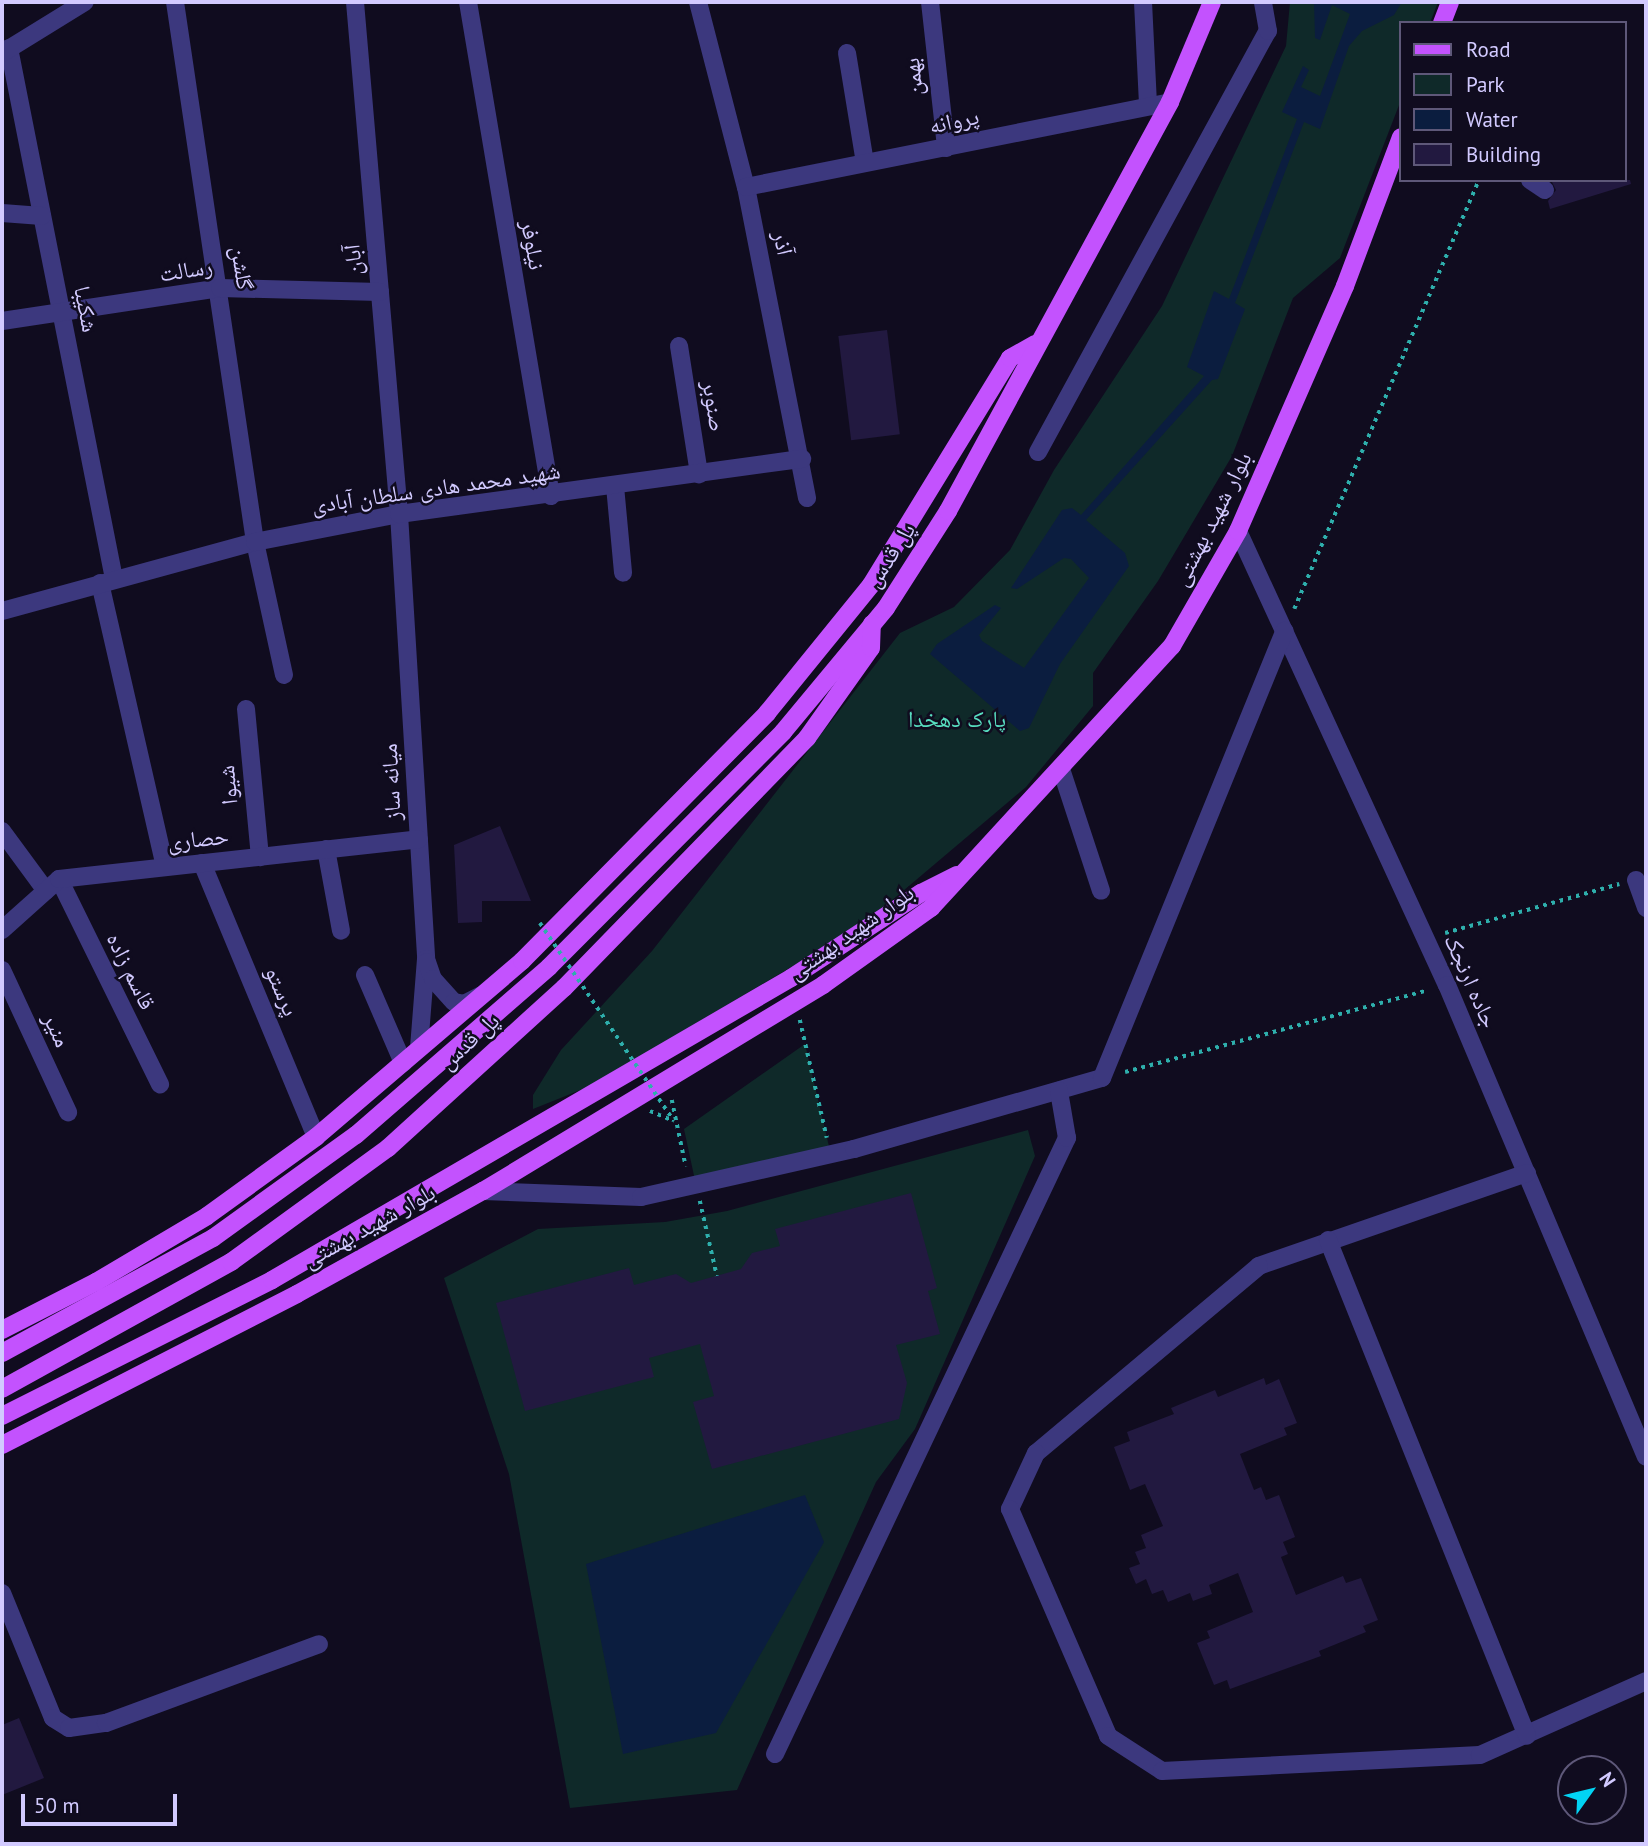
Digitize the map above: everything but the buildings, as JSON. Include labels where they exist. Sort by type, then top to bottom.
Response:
[{"type":"main road","points":[[2,1330],[96,1282],[207,1216],[316,1137],[495,987],[767,713],[871,585],[1010,358],[1037,342],[1170,102],[1212,2]]},
{"type":"main road","points":[[1443,21],[1450,2]]},
{"type":"main road","name":"بلوار شهید بهشتی","points":[[2,1445],[297,1293],[483,1191],[796,1000],[931,908],[972,867],[1172,646],[1238,531],[1345,286],[1400,140]]},
{"type":"main road","name":"پل قدس","points":[[2,1353],[213,1238],[356,1135],[549,967],[783,732],[872,624],[948,511],[1037,342]]},
{"type":"main road","name":"پل قدس","points":[[2,1389],[231,1262],[388,1149],[564,988],[807,738],[871,648],[872,624]]},
{"type":"main road","points":[[2,1416],[272,1280],[791,978],[921,892],[972,867]]},
{"type":"street","points":[[5,50],[85,2]]},
{"type":"street","name":"گلشن","points":[[174,2],[220,288],[255,542],[284,675]]},
{"type":"street","name":"آبان","points":[[355,2],[399,514]]},
{"type":"street","name":"نیلوفر","points":[[468,2],[551,496]]},
{"type":"street","name":"آذر","points":[[698,2],[746,187],[802,459],[807,498]]},
{"type":"street","name":"بهمن","points":[[930,2],[946,148]]},
{"type":"street","points":[[1143,2],[1148,106]]},
{"type":"street","points":[[1038,452],[1268,31],[1263,2]]},
{"type":"street","name":"شکیبا","points":[[5,50],[62,315],[107,581],[165,867]]},
{"type":"street","points":[[846,52],[865,163]]},
{"type":"street","name":"پروانه","points":[[746,187],[1170,102]]},
{"type":"street","points":[[2,213],[42,216]]},
{"type":"street","name":"رسالت","points":[[2,321],[62,315],[220,288],[380,292]]},
{"type":"street","name":"صنوبر","points":[[679,346],[699,474]]},
{"type":"street","name":"شهید محمد هادی سلطان آبادی","points":[[2,611],[255,542],[399,514],[551,496],[802,459]]},
{"type":"street","points":[[615,486],[623,573]]},
{"type":"street","name":"میانه ساز","points":[[399,514],[426,959],[419,1048]]},
{"type":"street","name":"جاده ارنجک","points":[[1238,531],[1447,985],[1646,1457]]},
{"type":"street","points":[[483,1191],[641,1197],[831,1155],[1102,1078],[1284,631]]},
{"type":"street","name":"شیوا","points":[[246,709],[260,857]]},
{"type":"street","points":[[1061,769],[1101,891]]},
{"type":"street","name":"قاسم زاده","points":[[2,831],[52,885],[160,1084]]},
{"type":"street","name":"حصاری","points":[[52,885],[165,867],[419,839]]},
{"type":"street","points":[[326,849],[341,931]]},
{"type":"street","name":"پرستو","points":[[202,863],[316,1137]]},
{"type":"street","points":[[1636,880],[1646,908]]},
{"type":"street","points":[[2,930],[52,885]]},
{"type":"street","points":[[426,959],[433,979],[454,1002],[464,1003],[495,987]]},
{"type":"street","name":"منیر","points":[[2,970],[68,1112]]},
{"type":"street","points":[[365,975],[403,1063]]},
{"type":"street","points":[[775,1754],[1067,1138],[1059,1091]]},
{"type":"street","points":[[1527,1173],[1259,1266],[1036,1452],[1010,1509],[1108,1736],[1162,1771],[1480,1755],[1528,1736],[1646,1681]]},
{"type":"street","points":[[1328,1240],[1528,1736]]},
{"type":"street","points":[[2,1592],[53,1718],[69,1728],[106,1723],[319,1644]]},
{"type":"path","points":[[1284,631],[1478,182]]},
{"type":"path","points":[[1426,938],[1636,880]]},
{"type":"path","points":[[540,923],[674,1121],[717,1276]]},
{"type":"path","points":[[1102,1078],[1447,985]]},
{"type":"path","points":[[796,1000],[831,1155]]},
{"type":"green space","name":"پارک دهخدا","points":[[1290,2],[1438,2],[1431,21],[1400,21],[1400,103],[1340,258],[1293,298],[1232,456],[1158,581],[1093,673],[1093,706],[1026,787],[864,924],[588,1087],[533,1109],[533,1095],[561,1050],[652,951],[900,633],[954,607],[1010,550],[1054,470],[1162,306],[1286,46]]},
{"type":"green space","points":[[805,1044],[831,1155],[696,1185],[684,1129]]},
{"type":"green space","points":[[1028,1130],[1035,1156],[915,1429],[876,1482],[737,1790],[570,1808],[509,1474],[444,1278],[538,1229],[665,1222],[727,1211]]},
{"type":"water","points":[[1314,2],[1402,2],[1394,15],[1362,31],[1349,46],[1320,129],[1304,122],[1235,303],[1245,309],[1218,379],[1212,380],[1086,520],[1125,553],[1129,566],[1060,664],[1029,728],[1020,731],[930,654],[937,644],[995,605],[1001,608],[979,635],[982,641],[1024,668],[1089,578],[1071,559],[1064,558],[1017,589],[1011,588],[1062,510],[1072,508],[1081,515],[1204,376],[1187,367],[1214,291],[1229,299],[1297,119],[1282,112],[1303,66],[1309,70],[1301,87],[1320,96],[1350,14],[1332,5],[1320,40],[1315,38]]},
{"type":"water","points":[[805,1495],[824,1542],[716,1733],[623,1754],[586,1564]]}]
